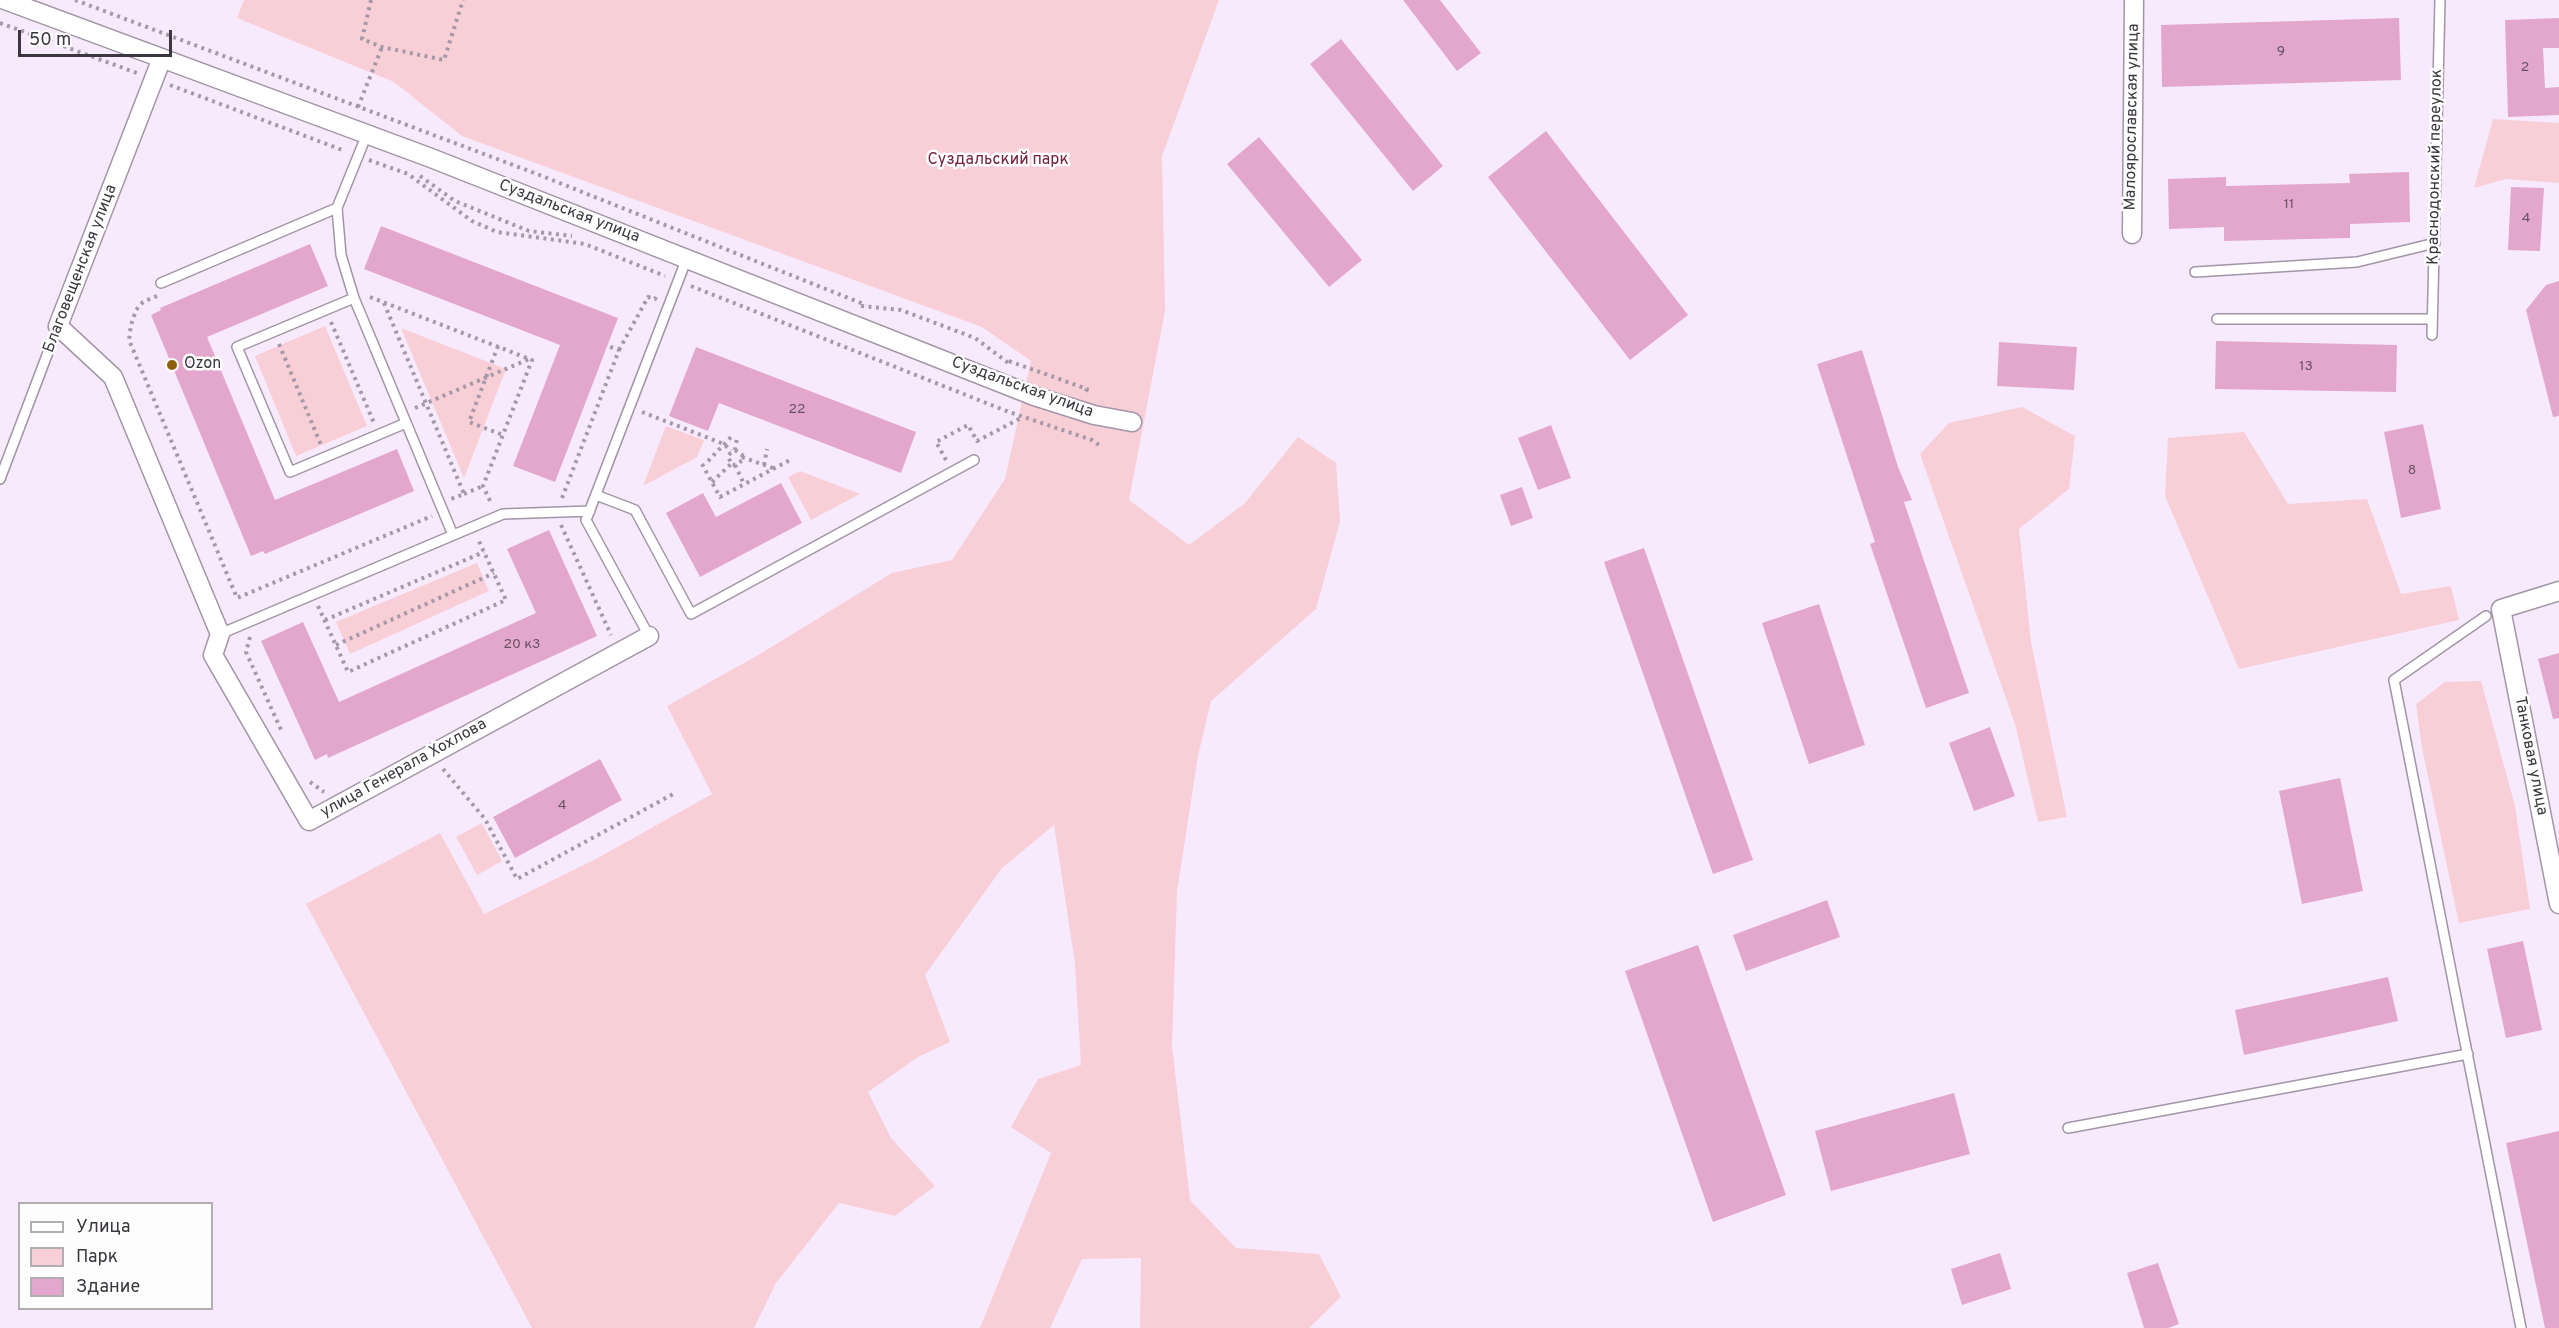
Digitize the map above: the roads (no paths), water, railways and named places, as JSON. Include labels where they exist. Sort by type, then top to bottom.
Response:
[{"type":"street","name":"Суздальская улица","points":[[5,0],[368,134],[1034,396],[1094,415],[1132,422]]},
{"type":"street","name":"Малоярославская улица","points":[[2132,234],[2134,0]]},
{"type":"street","name":"Благовещенская улица","points":[[58,326],[162,58]]},
{"type":"street","name":"улица Генерала Хохлова","points":[[58,326],[113,377],[220,634],[213,655],[309,821],[649,636]]},
{"type":"street","points":[[2494,612],[2559,591]]},
{"type":"street","name":"Танковая улица","points":[[2494,612],[2559,904]]},
{"type":"lane","name":"Краснодонский переулок","points":[[2432,335],[2440,0]]},
{"type":"lane","points":[[368,134],[363,158],[337,208],[341,255],[354,298],[453,535]]},
{"type":"lane","points":[[161,283],[337,208]]},
{"type":"lane","points":[[2195,272],[2357,262],[2435,243]]},
{"type":"lane","points":[[649,636],[586,520],[687,258]]},
{"type":"lane","points":[[354,298],[237,347],[290,472],[406,423]]},
{"type":"lane","points":[[2217,319],[2432,319]]},
{"type":"lane","name":"Благовещенская улица","points":[[0,480],[58,326]]},
{"type":"lane","points":[[596,495],[635,510],[691,614],[974,459]]},
{"type":"lane","points":[[220,634],[503,514],[590,511]]},
{"type":"lane","points":[[2494,612],[2394,680],[2521,1328]]},
{"type":"lane","points":[[2068,1128],[2468,1054]]},
{"type":"place","name":"Ozon","points":[[172,365]]},
{"type":"park label","name":"Суздальский парк","points":[[998,161]]}]
